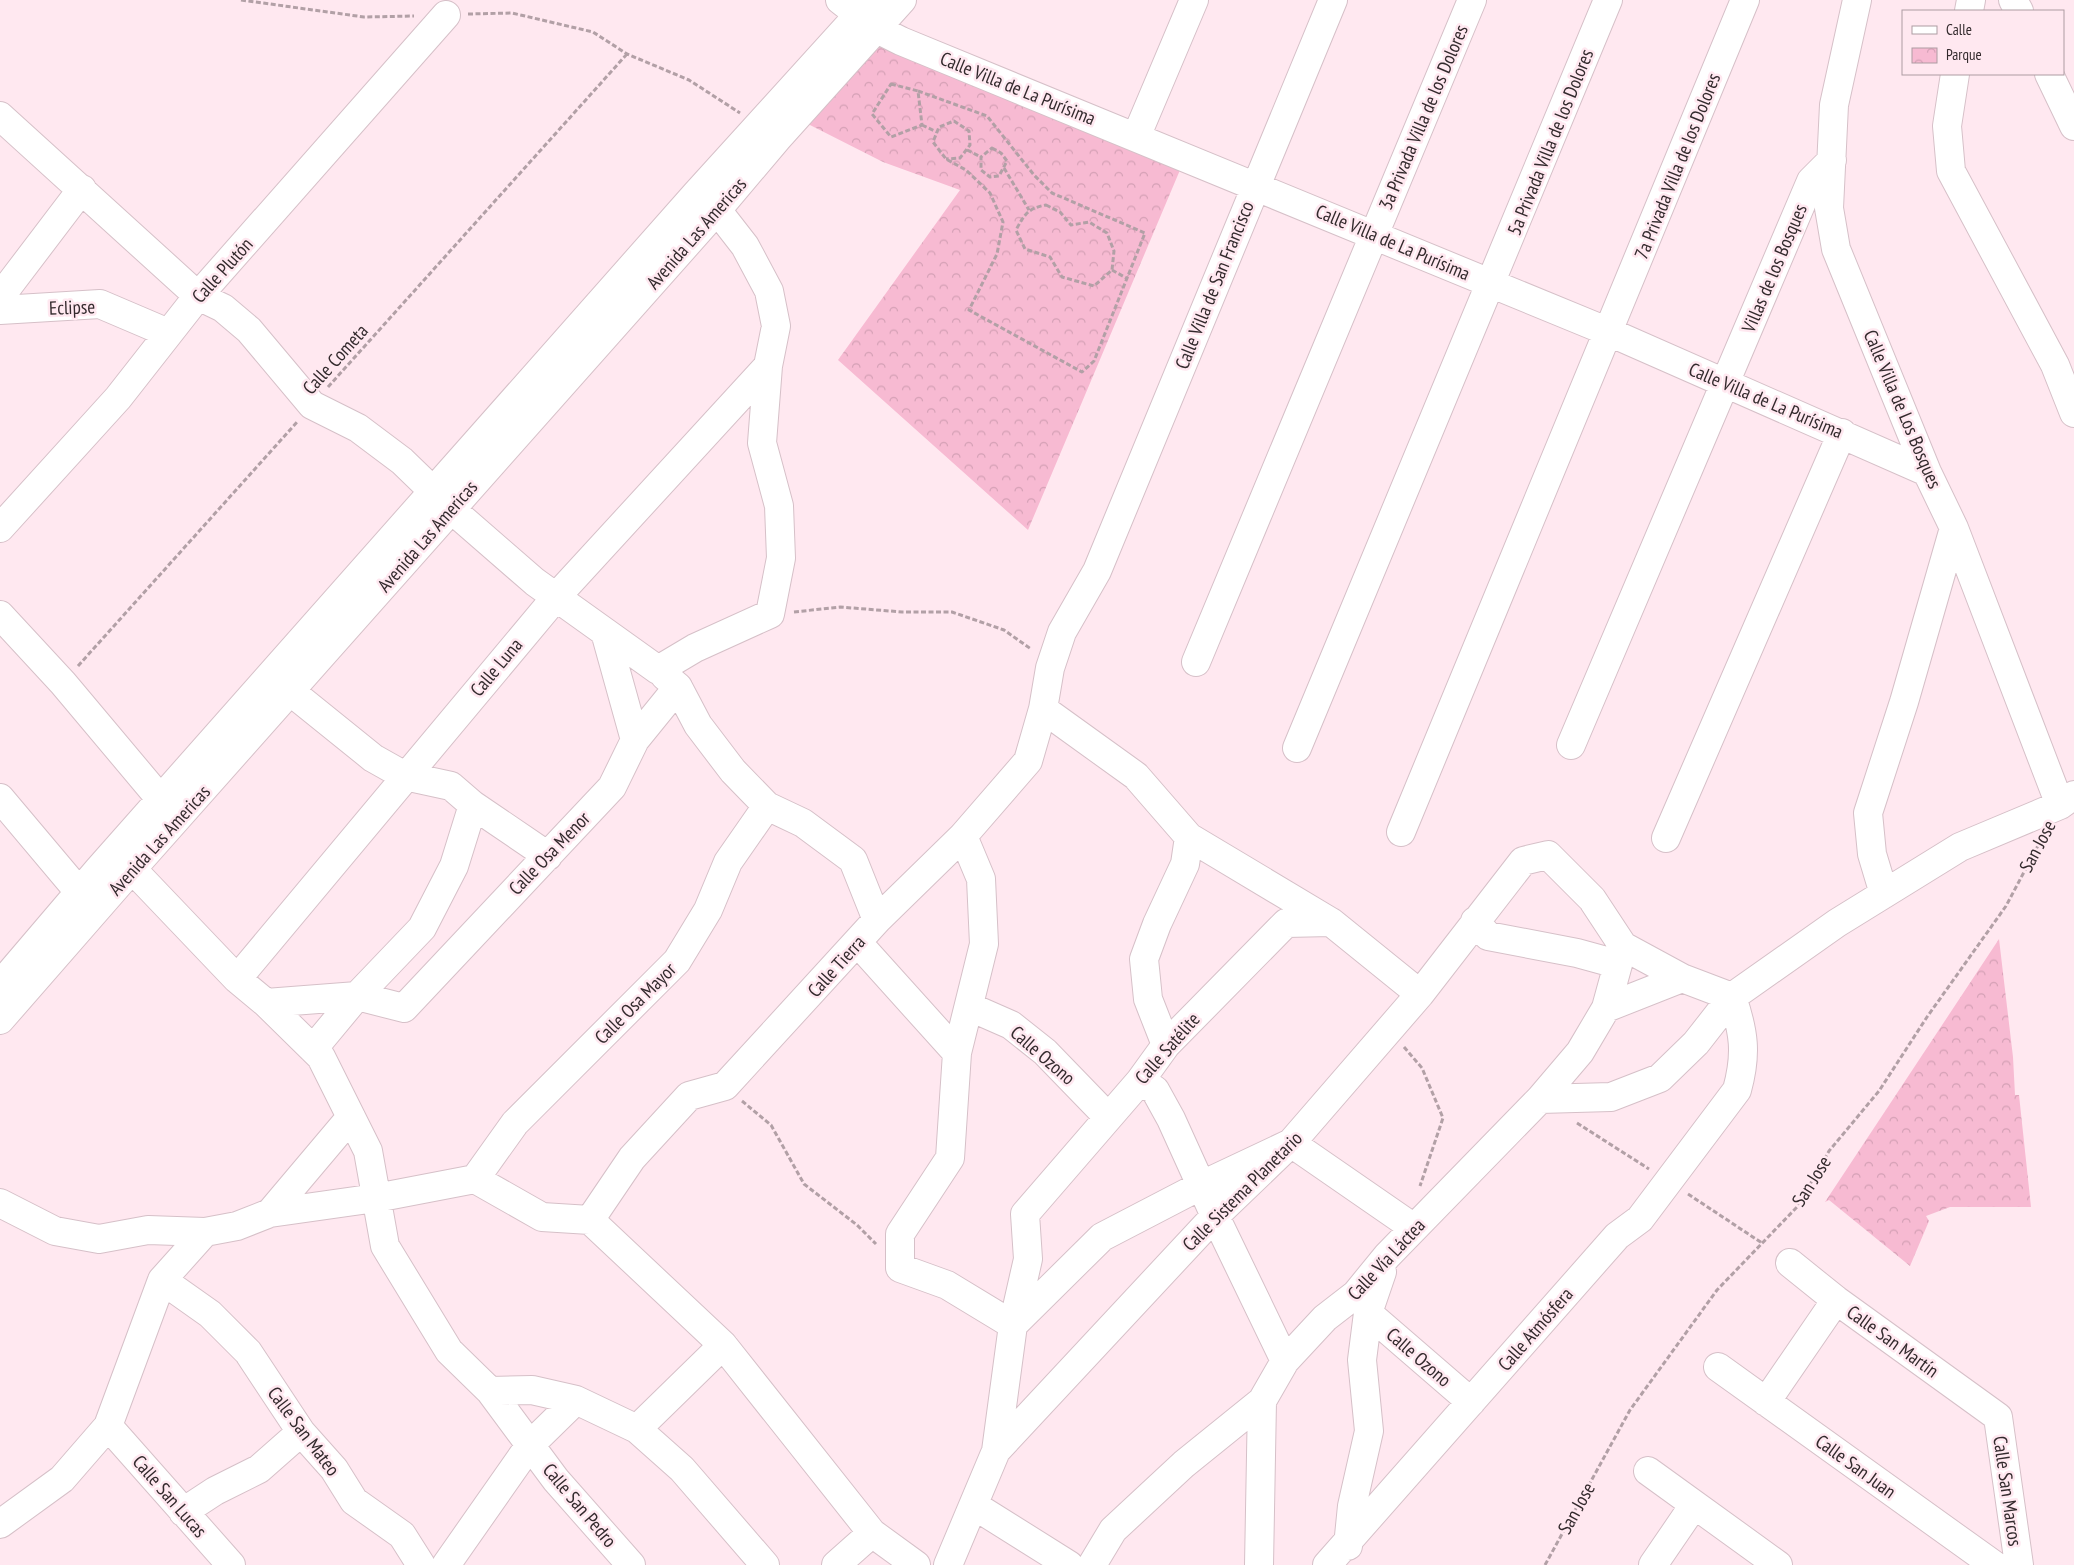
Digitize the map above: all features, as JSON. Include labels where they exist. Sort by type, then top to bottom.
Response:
[{"type":"street","points":[[845,47],[862,11],[902,0]]},
{"type":"street","points":[[1136,137],[1194,0]]},
{"type":"street","name":"Calle Villa de San Francisco","points":[[1097,571],[1332,0]]},
{"type":"street","name":"3a Privada Villa de los Dolores","points":[[1196,662],[1472,0]]},
{"type":"street","name":"5a Privada Villa de los Dolores","points":[[1297,748],[1492,284],[1608,0]]},
{"type":"street","name":"7a Privada Villa de los Dolores","points":[[1401,832],[1745,0]]},
{"type":"street","name":"Calle Villa de Los Bosques","points":[[1857,0],[1834,105],[1830,208],[1836,249],[1927,472],[1954,528],[2067,800]]},
{"type":"street","name":"Calle Villa de La Purísima","points":[[862,11],[1136,137],[1608,332],[1842,433],[1927,472]]},
{"type":"street","name":"Calle Plutón","points":[[0,528],[118,398],[198,296],[446,16]]},
{"type":"street","name":"Avenida Las Americas","points":[[443,501],[758,124],[845,47]]},
{"type":"street","name":"Avenida Las Americas","points":[[0,1020],[169,810],[282,682],[443,501],[717,210],[845,47]]},
{"type":"street","points":[[1955,75],[1947,126],[1951,171],[2055,365],[2074,413]]},
{"type":"street","points":[[2049,75],[2074,126]]},
{"type":"street","points":[[0,116],[198,296],[223,308],[249,330],[312,405],[358,428],[402,461],[443,501],[556,597],[668,679],[698,724],[733,770],[767,806],[804,824],[854,860],[877,920]]},
{"type":"street","name":"Villas de los Bosques","points":[[1571,745],[1811,181],[1832,160]]},
{"type":"street","points":[[0,297],[82,189]]},
{"type":"street","points":[[668,679],[695,648],[770,614],[781,558],[779,506],[762,443],[768,366],[776,326],[769,291],[745,246],[717,210]]},
{"type":"street","name":"Eclipse","points":[[0,310],[100,304],[168,333]]},
{"type":"street","name":"Calle Luna","points":[[237,978],[556,597],[768,366]]},
{"type":"street","points":[[1666,838],[1842,433]]},
{"type":"street","points":[[1884,894],[1872,854],[1868,813],[1904,702],[1954,528]]},
{"type":"street","name":"Calle Tierra","points":[[725,1086],[858,943],[877,920],[963,836],[1028,761],[1043,709],[1050,668],[1062,632],[1097,571]]},
{"type":"street","points":[[0,615],[63,683],[169,810]]},
{"type":"street","points":[[605,632],[635,740]]},
{"type":"street","name":"Calle Osa Menor","points":[[357,996],[404,1008],[612,787],[668,679]]},
{"type":"street","points":[[282,682],[373,758],[405,776],[451,786],[473,805],[548,856]]},
{"type":"street","points":[[1043,709],[1136,776],[1190,837],[1332,922],[1420,994]]},
{"type":"street","points":[[0,798],[80,893]]},
{"type":"street","points":[[1540,1099],[1611,1097],[1660,1078],[1696,1043],[1732,997],[1837,923],[1960,847],[2067,800]]},
{"type":"street","points":[[313,1049],[357,996],[422,928],[454,866],[473,805]]},
{"type":"street","name":"Calle Osa Mayor","points":[[475,1179],[515,1123],[677,961],[708,910],[728,862],[767,806]]},
{"type":"street","points":[[963,836],[982,880],[984,944],[970,1007],[957,1053],[950,1158],[900,1234],[900,1268],[947,1285],[1013,1324]]},
{"type":"street","points":[[1166,1045],[1148,999],[1144,959],[1157,924],[1185,864],[1190,837]]},
{"type":"street","name":"Calle Sistema Planetario","points":[[996,1451],[1215,1216],[1292,1143],[1420,994],[1523,860],[1548,855],[1592,899],[1620,955]]},
{"type":"street","name":"Avenida Las Americas","points":[[0,985],[80,893],[116,875]]},
{"type":"street","name":"Calle San Pedro","points":[[116,875],[266,1003],[322,1057],[368,1151],[385,1246],[449,1351],[490,1391],[556,1480],[631,1565]]},
{"type":"street","points":[[1475,921],[1488,936],[1577,953],[1620,955],[1732,997]]},
{"type":"street","name":"Calle Satélite","points":[[1013,1324],[1028,1259],[1025,1214],[1107,1116],[1140,1080],[1166,1045],[1286,923],[1332,922]]},
{"type":"street","points":[[858,943],[957,1053]]},
{"type":"street","name":"Calle Vía Láctea","points":[[1092,1565],[1113,1530],[1184,1464],[1262,1401],[1286,1361],[1325,1318],[1356,1294],[1387,1256],[1408,1224],[1540,1099],[1580,1052],[1606,1008],[1620,955]]},
{"type":"street","points":[[1606,1008],[1682,978]]},
{"type":"street","points":[[266,1003],[357,996]]},
{"type":"street","name":"Calle Atmósfera","points":[[1327,1565],[1347,1553],[1471,1402],[1617,1236],[1640,1219],[1737,1090],[1743,1068],[1742,1027],[1732,997]]},
{"type":"street","name":"Calle Ozono","points":[[970,1007],[1011,1025],[1045,1052],[1107,1116]]},
{"type":"street","points":[[1140,1080],[1155,1090],[1286,1361]]},
{"type":"street","points":[[590,1220],[632,1158],[689,1096],[725,1086]]},
{"type":"street","points":[[270,1213],[351,1117]]},
{"type":"street","points":[[948,1565],[996,1451],[1013,1324],[1102,1237],[1202,1185],[1292,1143],[1408,1224]]},
{"type":"street","points":[[0,1203],[55,1231],[100,1239],[148,1230],[205,1232],[236,1226],[270,1213],[376,1198],[475,1179],[542,1217],[590,1220],[723,1346],[872,1533],[916,1565]]},
{"type":"street","points":[[0,1524],[62,1480],[108,1426],[162,1280],[205,1232]]},
{"type":"street","points":[[1347,1553],[1352,1506],[1369,1431],[1362,1360],[1368,1313],[1387,1256]]},
{"type":"street","name":"Calle San Martín","points":[[1790,1263],[1836,1300],[1998,1417]]},
{"type":"street","name":"Calle San Mateo","points":[[162,1280],[210,1314],[248,1352],[301,1432],[334,1468],[354,1501],[402,1535],[421,1565]]},
{"type":"street","points":[[1766,1402],[1836,1300]]},
{"type":"street","name":"Calle Ozono","points":[[1368,1313],[1471,1402]]},
{"type":"street","points":[[637,1429],[723,1346]]},
{"type":"street","name":"Calle San Juan","points":[[1718,1367],[1994,1565]]},
{"type":"street","points":[[490,1391],[532,1390],[576,1400],[637,1429],[682,1469],[765,1565]]},
{"type":"street","points":[[446,1565],[530,1445],[576,1400]]},
{"type":"street","points":[[1259,1565],[1262,1401]]},
{"type":"street","name":"Calle San Marcos","points":[[1998,1417],[2019,1565]]},
{"type":"street","name":"Calle San Lucas","points":[[108,1426],[231,1565]]},
{"type":"street","points":[[183,1512],[215,1491],[259,1469],[301,1432]]},
{"type":"street","points":[[1648,1471],[1778,1565]]},
{"type":"street","points":[[1653,1565],[1694,1505]]},
{"type":"street","points":[[974,1506],[1069,1565]]},
{"type":"street","points":[[836,1565],[872,1533]]},
{"type":"path","name":"Calle Cometa","points":[[63,683],[627,54],[689,80],[758,124]]},
{"type":"path","points":[[937,132],[922,125],[891,136],[872,114],[890,84],[918,91],[987,116],[1034,175],[1052,193],[1113,218],[1145,234],[1094,361],[1082,372],[969,310],[997,254],[1003,222],[990,194],[966,170],[946,159],[933,142],[937,132],[939,127],[954,121],[969,131],[970,145],[960,158],[946,159]]},
{"type":"path","points":[[918,91],[922,125]]},
{"type":"path","points":[[992,148],[1001,153],[1007,161],[1000,176],[990,177],[981,170],[981,158],[992,148]]},
{"type":"path","points":[[967,150],[981,158]]},
{"type":"path","points":[[1004,168],[1021,193],[1029,210]]},
{"type":"path","points":[[1046,205],[1060,212],[1070,225],[1089,222],[1107,233],[1114,251],[1112,270],[1094,286],[1062,277],[1050,257],[1026,249],[1016,230],[1024,213],[1029,210],[1046,205]]},
{"type":"path","points":[[1112,270],[1128,279]]},
{"type":"path","points":[[770,614],[840,607],[902,612],[952,612],[1004,630],[1048,661],[1050,668]]},
{"type":"path","name":"San Jose","points":[[1545,1565],[1630,1410],[1718,1290],[1797,1207],[1830,1151],[1879,1091],[1933,1009],[2006,906],[2067,800]]},
{"type":"path","points":[[1390,1029],[1422,1068],[1443,1118],[1408,1224]]},
{"type":"path","points":[[725,1086],[771,1125],[804,1184],[857,1225],[900,1268]]},
{"type":"green space","points":[[876,45],[1180,170],[1028,530],[838,360],[960,190],[883,162],[808,124]]},
{"type":"green space","points":[[1999,939],[2013,1057],[2015,1095],[2019,1095],[2031,1207],[1950,1207],[1926,1216],[1929,1221],[1910,1266],[1829,1200],[1825,1202]]}]
